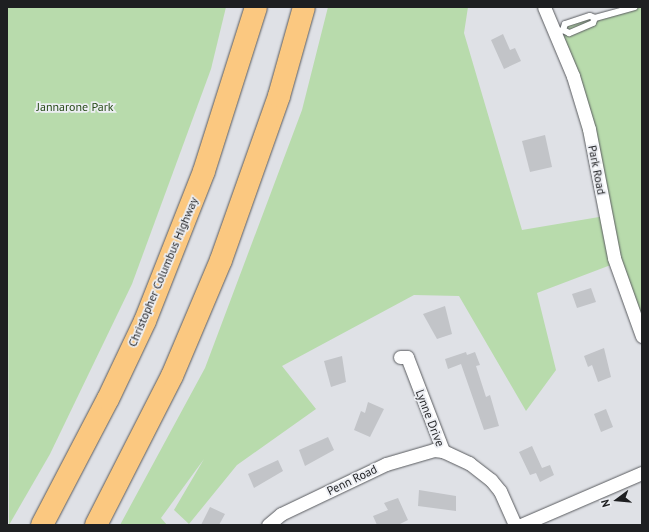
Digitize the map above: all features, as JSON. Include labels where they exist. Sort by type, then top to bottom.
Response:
[{"type":"highway","name":"Christopher Columbus Highway","points":[[42,525],[108,399],[145,322],[204,171],[256,7]]},
{"type":"highway","points":[[96,525],[172,376],[221,260],[279,96],[304,7]]},
{"type":"street","name":"Park Road","points":[[544,7],[560,31],[589,129],[614,258],[642,336]]},
{"type":"street","name":"Lynne Drive","points":[[400,357],[407,357],[443,451],[469,463],[491,480],[515,525]]},
{"type":"street","name":"Penn Road","points":[[268,525],[281,514],[386,464],[434,450],[443,451]]},
{"type":"street","points":[[521,525],[642,473]]},
{"type":"lane","points":[[560,31],[569,33],[593,23],[595,18],[635,7]]},
{"type":"green space","name":"Jannarone Park","points":[[7,7],[226,7],[211,69],[132,284],[50,454],[9,525]]},
{"type":"green space","points":[[328,7],[468,7],[464,33],[522,230],[605,216],[556,29],[627,7],[642,7],[642,320],[616,263],[537,293],[556,370],[526,411],[459,296],[414,295],[282,366],[316,409],[237,465],[189,524],[174,510],[204,459],[161,518],[167,525],[120,525],[205,368],[302,110]]},
{"type":"building","points":[[503,34],[510,50],[515,48],[521,61],[504,69],[491,40]]},
{"type":"building","points":[[545,135],[552,167],[530,172],[522,141]]},
{"type":"building","points":[[591,288],[596,302],[577,308],[572,294]]},
{"type":"building","points":[[445,306],[452,334],[437,339],[423,314]]},
{"type":"building","points":[[604,348],[611,377],[598,382],[592,365],[588,367],[584,356]]},
{"type":"building","points":[[466,352],[467,355],[475,352],[480,365],[476,366],[486,397],[490,395],[499,426],[484,430],[461,364],[448,369],[445,359]]},
{"type":"building","points":[[342,356],[346,382],[331,387],[324,361]]},
{"type":"building","points":[[368,402],[384,409],[370,437],[354,430],[361,411],[365,413]]},
{"type":"building","points":[[606,409],[613,427],[601,432],[594,414]]},
{"type":"building","points":[[328,437],[334,450],[305,466],[299,450]]},
{"type":"building","points":[[532,446],[542,468],[550,465],[554,475],[540,482],[536,473],[530,475],[519,452]]},
{"type":"building","points":[[278,460],[283,471],[254,488],[248,474]]},
{"type":"building","points":[[419,490],[456,496],[456,511],[418,506]]},
{"type":"building","points":[[398,498],[408,520],[398,525],[377,525],[373,516],[388,510],[384,503]]},
{"type":"building","points":[[210,507],[225,514],[219,525],[201,525]]}]
